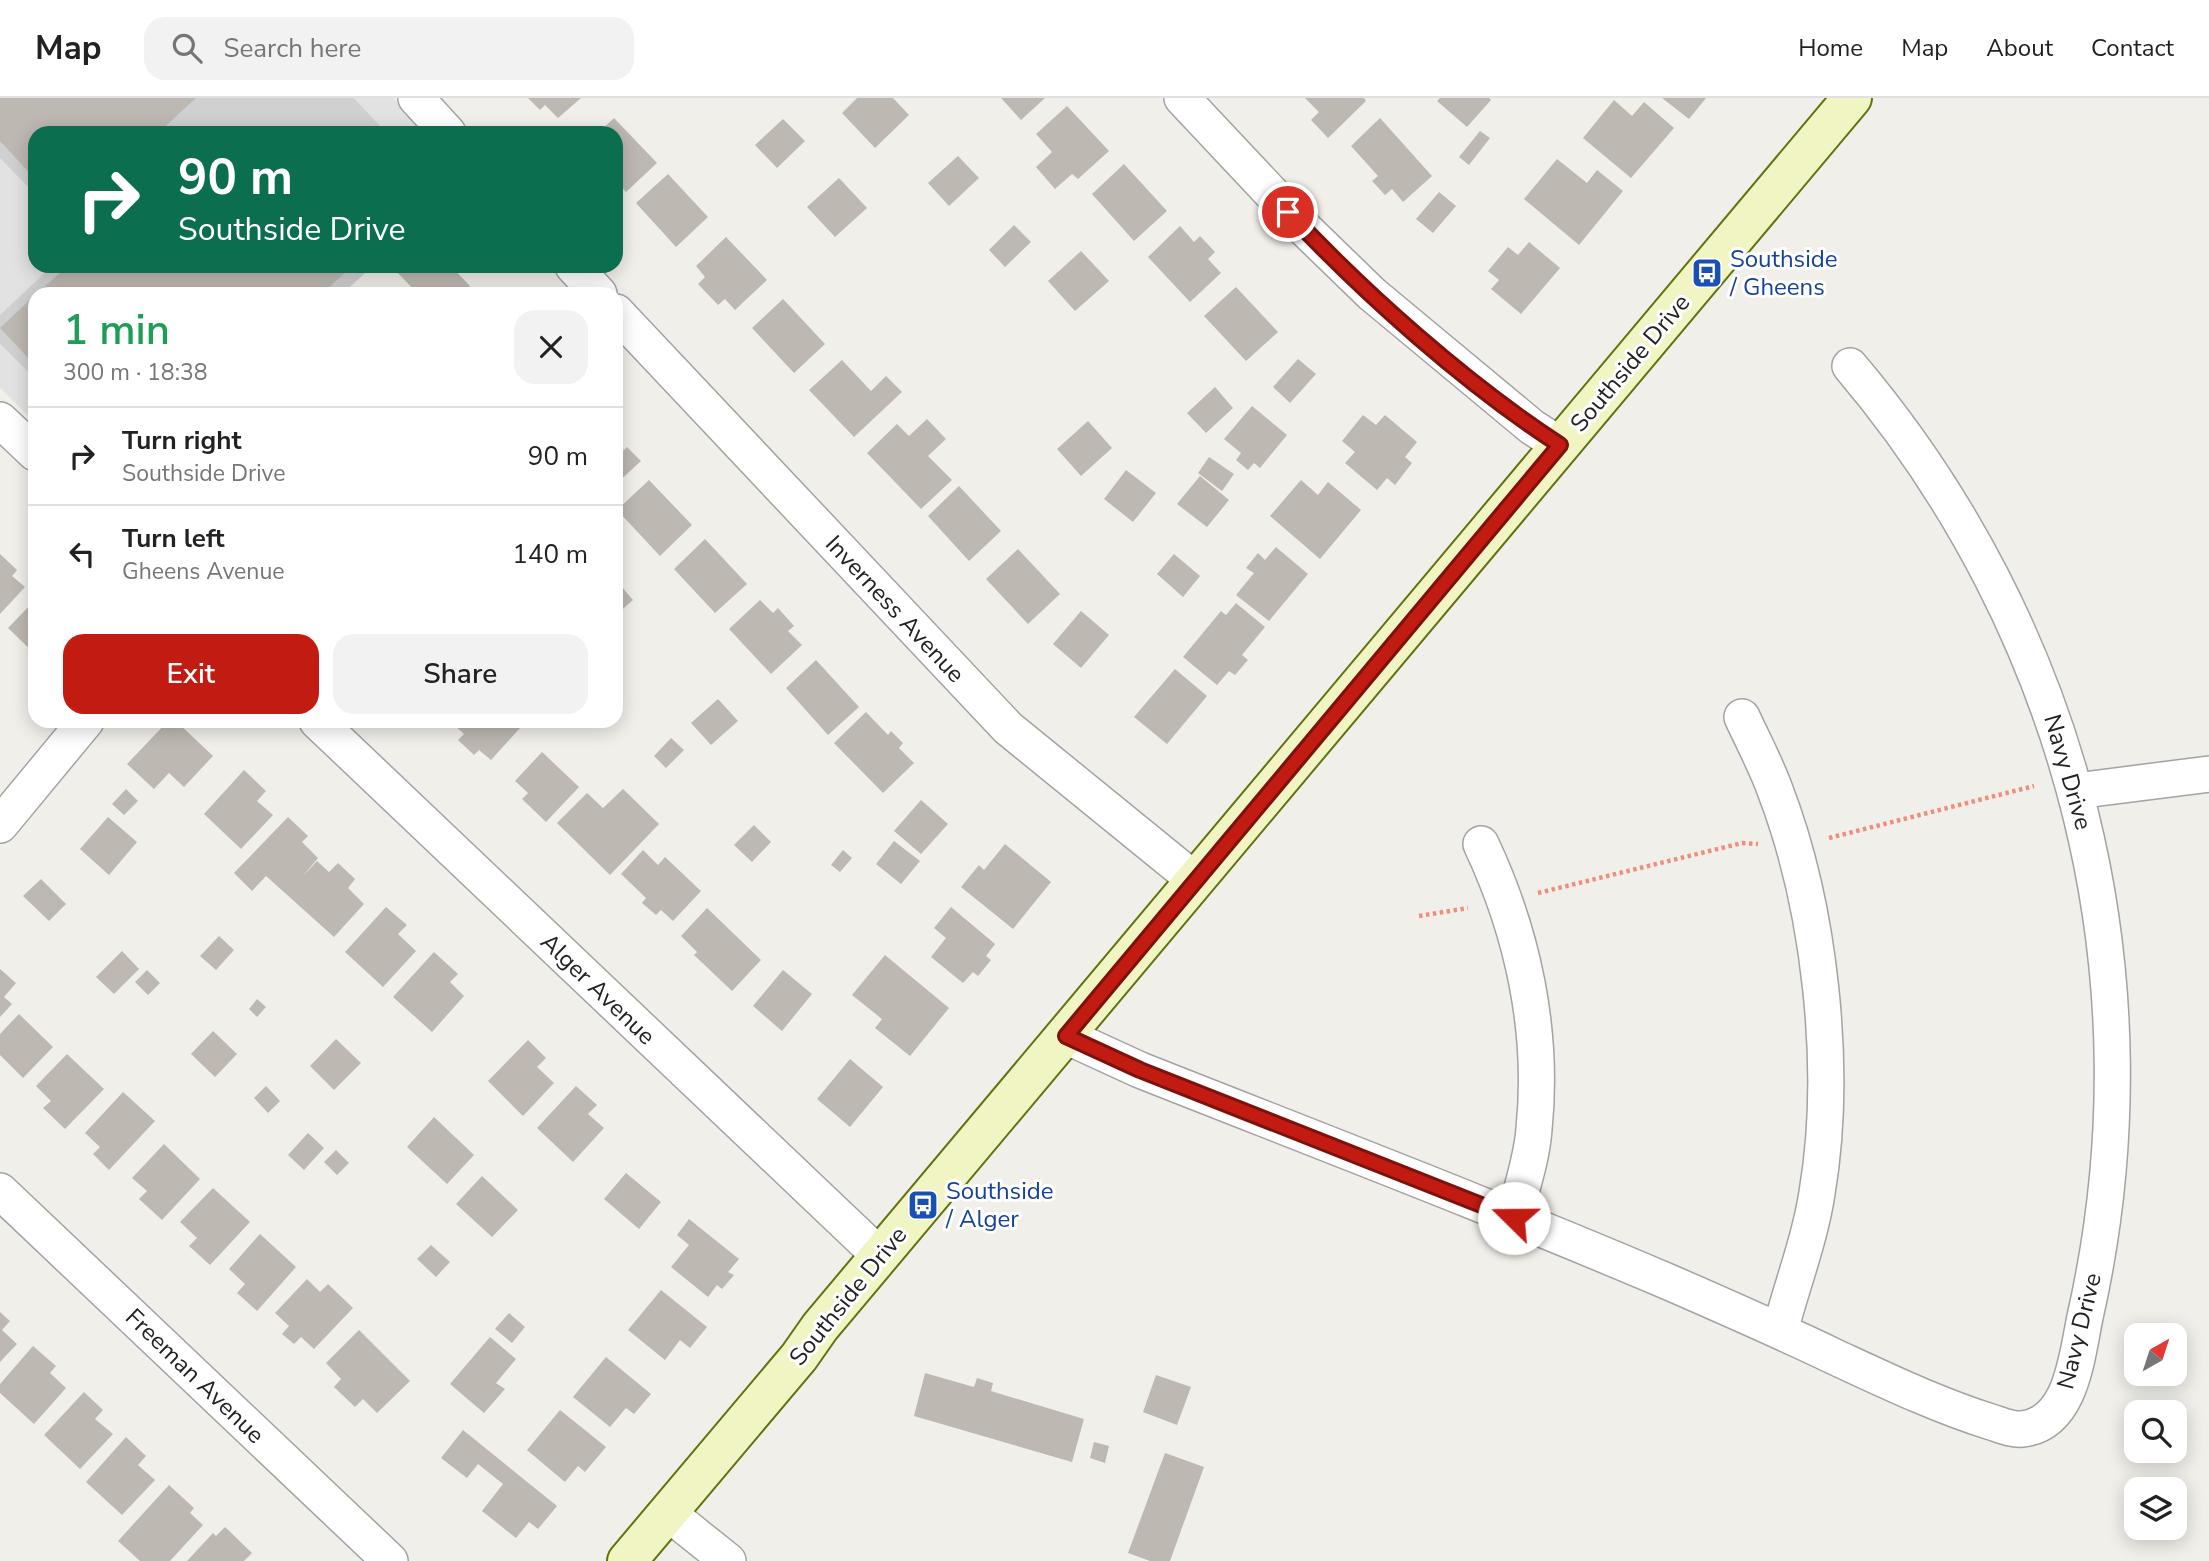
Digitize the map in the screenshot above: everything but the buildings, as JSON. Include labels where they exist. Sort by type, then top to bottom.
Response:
[{"type":"main road","name":"Southside Drive","points":[[627,1561],[1852,98]]},
{"type":"street","points":[[416,98],[442,126]]},
{"type":"street","points":[[1182,98],[1306,230],[1372,295],[1532,427],[1560,445]]},
{"type":"street","points":[[580,273],[592,287]]},
{"type":"street","name":"Inverness Avenue","points":[[623,319],[1008,728],[1196,881]]},
{"type":"street","name":"Navy Drive","points":[[1066,1036],[1153,1075],[1514,1218],[1780,1331],[1945,1408],[2018,1430],[2039,1424],[2059,1405],[2069,1387],[2093,1281],[2112,1158],[2112,1036],[2096,883],[2076,791],[2041,681],[2015,620],[1959,514],[1894,418],[1850,366]]},
{"type":"street","points":[[0,420],[28,446]]},
{"type":"street","points":[[1742,717],[1776,790],[1792,846],[1816,952],[1827,1079],[1824,1144],[1817,1196],[1780,1331]]},
{"type":"street","points":[[0,825],[80,728]]},
{"type":"street","name":"Alger Avenue","points":[[324,728],[880,1256]]},
{"type":"street","points":[[2076,791],[2209,774]]},
{"type":"street","points":[[1481,844],[1516,934],[1531,998],[1536,1074],[1534,1131],[1514,1218]]},
{"type":"street","name":"Freeman Avenue","points":[[0,1191],[390,1561]]},
{"type":"street","points":[[668,1513],[728,1561]]},
{"type":"path","points":[[1419,916],[1504,901],[1742,843],[1792,846],[2034,786],[2076,791]]},
{"type":"shaded area","points":[[0,98],[354,98],[380,126],[28,126],[28,273],[365,273],[350,287],[28,287],[28,372],[0,344]]},
{"type":"shaded area","points":[[354,98],[393,98],[419,126],[380,126]]},
{"type":"shaded area","points":[[0,158],[28,187],[28,273],[45,273],[0,315]]},
{"type":"shaded area","points":[[0,344],[28,372],[28,415],[0,388]]},
{"type":"place","name":"Southside / Gheens","points":[[1707,273]]},
{"type":"place","name":"Southside / Alger","points":[[923,1205]]},
{"type":"route","points":[[1288,212],[1372,295],[1427,343],[1532,427],[1560,445],[1066,1036],[1140,1070],[1514,1218]]}]
